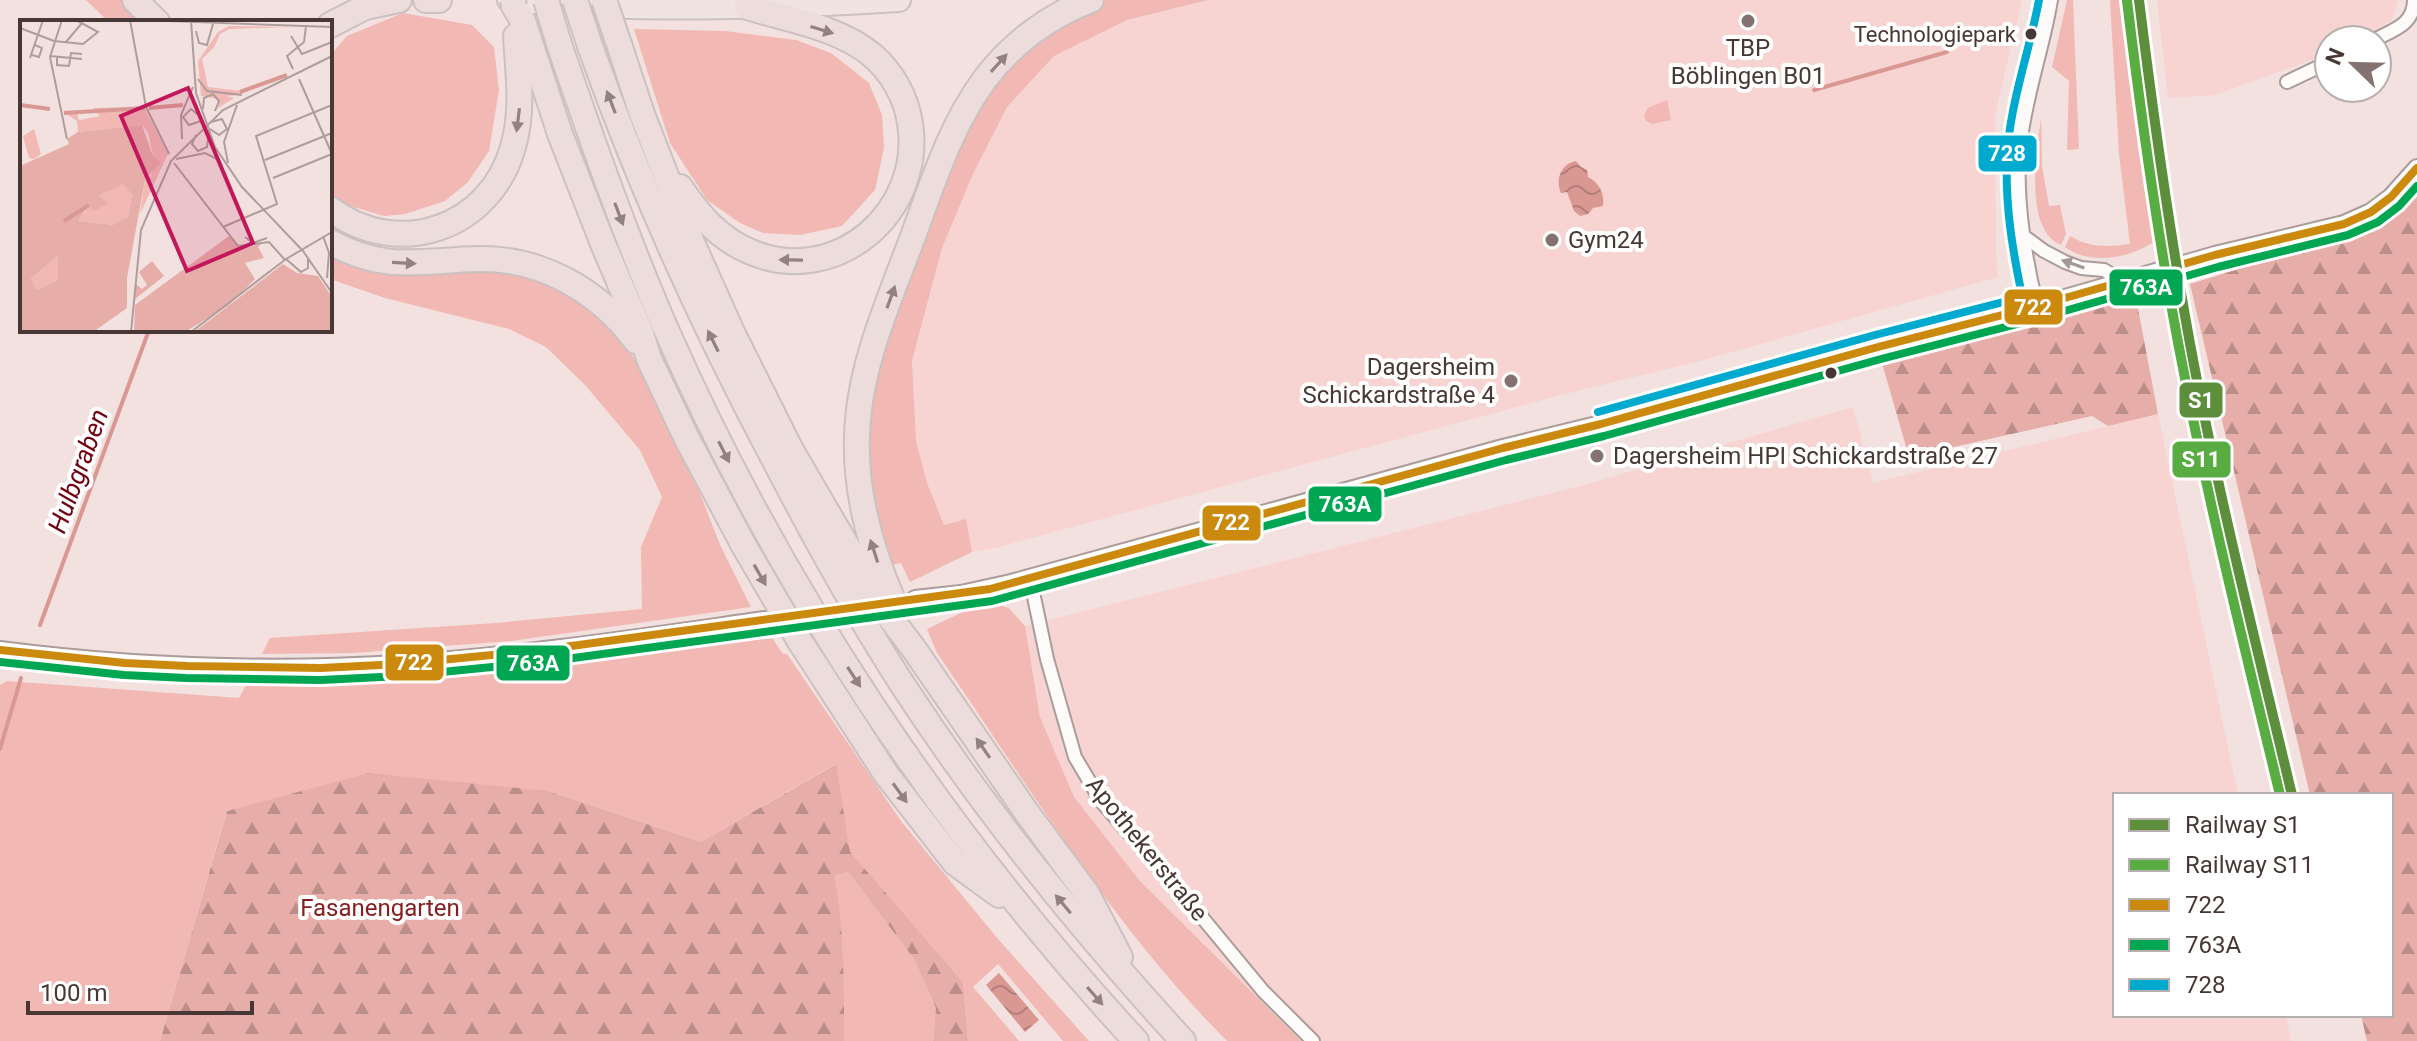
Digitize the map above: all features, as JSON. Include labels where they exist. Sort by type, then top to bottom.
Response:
[{"type":"highway","points":[[135,0],[155,20]]},
{"type":"highway","points":[[332,24],[365,7],[399,0]]},
{"type":"highway","points":[[426,0],[439,0]]},
{"type":"highway","points":[[546,0],[601,167],[650,293],[743,488],[817,618],[944,808],[1027,916],[1136,1041]]},
{"type":"highway","points":[[575,0],[649,198],[712,338],[789,489],[868,632],[1005,830],[1131,985],[1183,1041]]},
{"type":"highway","points":[[604,0],[652,138],[704,271],[777,424],[883,608],[1087,894],[1117,950],[1131,985]]},
{"type":"highway","points":[[512,2],[626,7],[747,7],[899,0]]},
{"type":"highway","points":[[914,649],[876,558],[863,510],[856,456],[860,402],[866,372],[936,174],[968,105],[1003,57],[1025,38],[1076,5],[1091,0]]},
{"type":"highway","points":[[332,210],[361,227],[390,234],[406,234],[444,226],[479,204],[503,174],[518,130],[523,21],[512,2]]},
{"type":"highway","points":[[652,138],[697,211],[725,237],[751,252],[779,260],[823,257],[861,240],[887,216],[907,178],[911,158],[909,115],[894,80],[870,54],[833,32],[747,7]]},
{"type":"highway","points":[[523,43],[649,359],[687,439],[750,557],[857,731],[918,817],[955,863],[1027,916]]},
{"type":"highway","points":[[332,243],[395,263],[482,259],[534,267],[578,286],[594,297],[624,326],[649,359]]},
{"type":"street","points":[[2037,306],[2029,274],[2019,182],[2020,147],[2024,116],[2051,0]]},
{"type":"street","points":[[2393,30],[2406,24],[2414,9],[2414,0]]},
{"type":"street","points":[[2287,82],[2313,70]]},
{"type":"street","points":[[915,599],[990,589],[2215,255],[2344,224],[2371,212],[2391,197],[2417,168]]},
{"type":"street","points":[[2025,237],[2065,262],[2081,268],[2104,270],[2124,282]]},
{"type":"street","name":"Apothekerstraße","points":[[1030,578],[1047,659],[1075,757],[1101,801],[1263,991],[1313,1041]]},
{"type":"street","points":[[0,650],[165,666],[321,668],[480,657],[765,620]]},
{"type":"shaded area","points":[[86,0],[123,0],[143,20],[107,20]]},
{"type":"shaded area","points":[[1101,0],[1208,0],[1127,20],[1054,56],[1007,107],[973,174],[942,248],[912,361],[916,441],[927,483],[944,525],[966,519],[972,552],[910,582],[901,563],[886,566],[863,489],[869,378],[949,154],[1008,61]]},
{"type":"shaded area","points":[[1208,0],[2022,0],[1995,115],[1998,277],[1700,361],[1557,396],[972,552],[966,519],[944,526],[927,483],[916,441],[912,361],[942,248],[973,174],[1007,107],[1054,56],[1127,20]]},
{"type":"shaded area","points":[[2067,0],[2073,0],[2079,149],[2067,150],[2069,81],[2052,67]]},
{"type":"shaded area","points":[[2110,0],[2120,0],[2154,242],[2122,256],[2098,258],[2075,253],[2065,247],[2070,236],[2099,246],[2130,244],[2119,154]]},
{"type":"shaded area","points":[[2157,0],[2398,0],[2392,20],[2385,24],[2313,24],[2313,59],[2215,95],[2168,98]]},
{"type":"shaded area","points":[[403,13],[472,25],[494,47],[499,90],[489,151],[468,182],[445,201],[405,214],[384,216],[347,205],[332,195],[332,54],[347,36]]},
{"type":"shaded area","points":[[634,29],[725,31],[796,40],[831,53],[869,83],[882,115],[884,148],[875,190],[842,226],[800,235],[763,233],[740,223],[707,200],[670,143]]},
{"type":"shaded area","points":[[1667,100],[1671,120],[1652,124],[1646,121],[1644,115],[1648,108]]},
{"type":"shaded area","points":[[2041,118],[2042,166],[2049,206],[2060,205],[2066,234],[2061,245],[2049,236],[2041,223],[2037,206],[2035,188]]},
{"type":"shaded area","points":[[332,254],[529,273],[583,299],[628,347],[699,491],[721,547],[751,607],[511,641],[354,653],[262,654],[270,638],[496,623],[642,609],[641,547],[662,497],[640,450],[585,385],[546,347],[509,329],[385,298],[332,280]]},
{"type":"shaded area","points":[[1853,407],[1873,483],[2158,414],[2238,793],[2113,793],[2113,1017],[2286,1017],[2291,1041],[1301,1041],[1140,881],[1074,797],[1040,717],[1025,626],[1577,487]]},
{"type":"shaded area","points":[[986,601],[1009,608],[1025,626],[1040,717],[1074,797],[1140,881],[1301,1041],[1227,1041],[1146,951],[1073,854],[937,653],[927,629]]},
{"type":"shaded area","points":[[768,632],[783,654],[787,654],[901,821],[998,939],[1089,1041],[1063,1041],[998,964],[973,987],[1019,1041],[968,1041],[963,982],[849,852],[835,764],[701,842],[548,791],[227,810],[160,1041],[0,1041],[0,685],[7,681],[239,698],[251,676],[448,666]]},
{"type":"shaded area","points":[[848,872],[914,959],[936,1008],[933,1041],[844,1041],[842,937],[833,875]]},
{"type":"green space","points":[[2417,194],[2417,1041],[2367,1041],[2361,1017],[2393,1017],[2393,793],[2310,793],[2190,284],[2346,240],[2366,233],[2402,210]]},
{"type":"green space","points":[[2136,298],[2158,414],[2108,426],[2092,416],[1909,457],[1882,363]]},
{"type":"green space","name":"Fasanengarten","points":[[836,764],[850,852],[963,982],[968,1041],[933,1041],[936,1008],[914,959],[848,872],[834,875],[842,937],[844,1041],[160,1041],[227,811],[369,773],[548,791],[701,842]]},
{"type":"water","points":[[1576,161],[1598,185],[1603,202],[1603,206],[1580,216],[1574,211],[1567,192],[1561,193],[1559,183],[1566,165]]},
{"type":"water","points":[[999,973],[1039,1020],[1025,1032],[986,985]]},
{"type":"waterway","points":[[1814,90],[1947,52]]},
{"type":"waterway","name":"Hulbgraben","points":[[40,625],[148,332]]},
{"type":"waterway","name":"Hulbgraben","points":[[0,749],[21,678]]},
{"type":"tunnel","points":[[778,619],[862,607]]},
{"type":"rail line","name":"S1","points":[[2139,0],[2164,183],[2194,365],[2228,527],[2292,793]]},
{"type":"rail line","name":"S11","points":[[2127,1],[2166,277],[2183,368],[2217,529],[2280,793]]},
{"type":"transit line","name":"728","points":[[2025,309],[2010,227],[2007,165],[2014,108],[2039,0]]},
{"type":"transit line","name":"722","points":[[0,650],[187,666],[321,668],[400,664],[542,650],[990,589],[2215,255],[2344,224],[2371,212],[2391,197],[2417,168]]},
{"type":"transit line","name":"763A","points":[[0,662],[186,678],[321,680],[401,676],[544,662],[992,601],[2040,318],[2218,267],[2348,235],[2378,222],[2399,206],[2417,186]]},
{"type":"transit line","name":"728","points":[[1598,412],[2034,294]]},
{"type":"place","name":"TBP Böblingen B01","points":[[1748,21]]},
{"type":"place","name":"Technologiepark","points":[[2031,34]]},
{"type":"place","name":"Gym24","points":[[1552,240]]},
{"type":"place","name":"Dagersheim Schickardstraße 4","points":[[1511,381]]},
{"type":"place","name":"Dagersheim HPI Schickardstraße 27","points":[[1597,456]]}]
